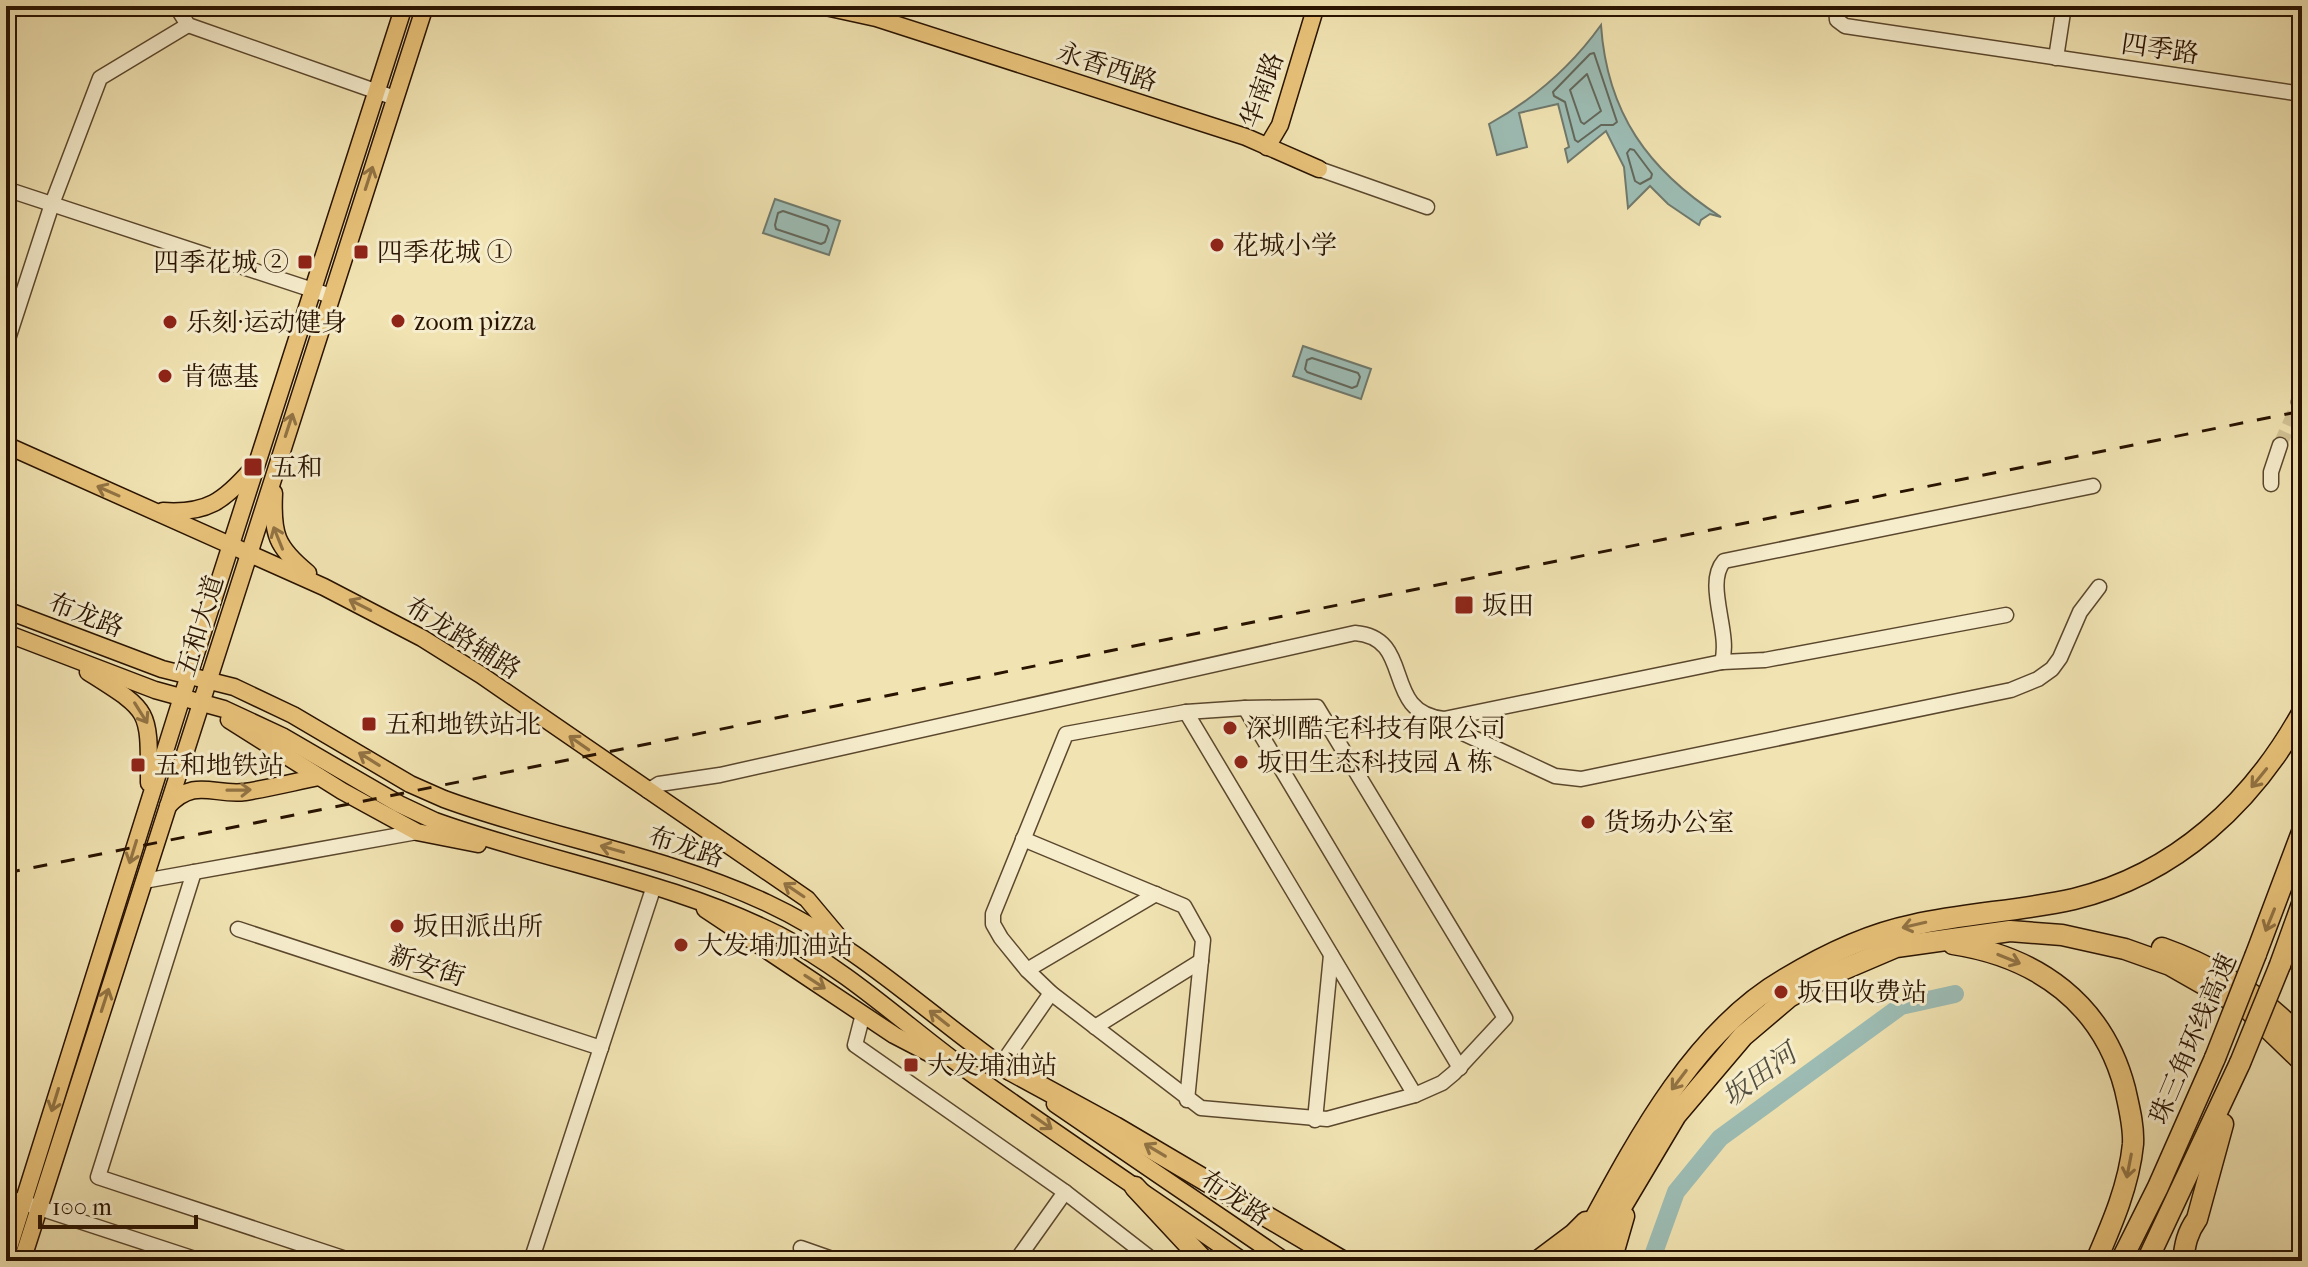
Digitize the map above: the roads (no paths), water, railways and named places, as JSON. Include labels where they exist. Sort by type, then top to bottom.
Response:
[{"type":"highway","points":[[1572,1261],[1655,1117],[1689,1067],[1729,1021],[1782,980],[1866,940],[1895,930],[2074,899],[2153,870],[2186,850],[2245,796],[2270,764],[2302,713]]},
{"type":"highway","name":"珠三角环线高速","points":[[2121,1261],[2158,1187],[2215,1058],[2302,832]]},
{"type":"highway","name":"珠三角环线高速","points":[[2147,1261],[2240,1063],[2302,904]]},
{"type":"highway","points":[[1991,912],[2066,922],[2133,938],[2173,952],[2219,972],[2257,998],[2302,1039]]},
{"type":"highway","points":[[1589,1261],[1676,1115],[1743,1036],[1789,997],[1821,979],[1896,947],[2010,931],[2062,935],[2125,949],[2170,965],[2249,1010],[2302,1061]]},
{"type":"highway","points":[[1933,941],[1969,946],[2010,958],[2057,983],[2094,1020],[2119,1067],[2130,1110],[2133,1141],[2122,1195],[2096,1261]]},
{"type":"highway","points":[[2183,1261],[2185,1244],[2201,1205],[2240,1063]]},
{"type":"highway","points":[[1001,1065],[1115,1127],[1342,1261]]},
{"type":"highway","points":[[1611,1261],[1633,1185]]},
{"type":"highway","points":[[1135,1187],[1204,1261]]},
{"type":"highway","points":[[1538,1261],[1574,1234],[1603,1204]]},
{"type":"main road","name":"五和大道","points":[[22,1261],[31,1205],[149,801],[404,6]]},
{"type":"main road","name":"五和大道","points":[[6,1257],[31,1205],[144,881],[425,6]]},
{"type":"main road","name":"永香西路","points":[[856,6],[876,18]]},
{"type":"main road","name":"华南路","points":[[1267,147],[1270,122],[1305,6]]},
{"type":"main road","name":"华南路","points":[[1267,147],[1280,125],[1316,6]]},
{"type":"main road","name":"永香西路","points":[[826,7],[876,18],[1246,137],[1319,169]]},
{"type":"main road","name":"布龙路辅路","points":[[6,445],[324,587],[452,656],[807,899],[846,947]]},
{"type":"main road","points":[[149,510],[182,512],[208,506],[231,493],[256,465]]},
{"type":"main road","points":[[275,471],[273,523],[279,543],[291,560],[324,587]]},
{"type":"main road","name":"布龙路","points":[[6,610],[162,669],[234,687],[293,715],[410,784],[444,799],[715,881],[769,904],[846,947],[1001,1065],[1285,1261]]},
{"type":"main road","name":"布龙路","points":[[6,633],[182,697],[224,709],[282,736],[417,813],[454,828],[680,893],[755,924],[833,966],[978,1078],[1243,1261]]},
{"type":"main road","points":[[56,652],[129,698],[141,710],[149,733],[149,801]]},
{"type":"main road","points":[[201,702],[319,777],[417,832],[531,850]]},
{"type":"main road","points":[[167,807],[192,790],[207,788],[240,793],[319,777]]},
{"type":"main road","points":[[680,893],[894,1035],[978,1078]]},
{"type":"street","points":[[176,6],[188,25],[395,98]]},
{"type":"street","name":"四季路","points":[[1836,6],[1837,20],[1845,26],[2302,94]]},
{"type":"street","points":[[2056,58],[2064,6]]},
{"type":"street","points":[[6,345],[52,204],[100,78],[188,25]]},
{"type":"street","points":[[1319,169],[1427,207]]},
{"type":"street","points":[[6,189],[331,296]]},
{"type":"street","points":[[2271,484],[2271,472],[2280,445]]},
{"type":"street","points":[[1722,662],[1724,634],[1716,578],[1718,568],[1724,561],[2093,486]]},
{"type":"street","points":[[648,791],[659,784],[720,775],[1355,633],[1377,638],[1386,647],[1393,657],[1405,695],[1416,710],[1555,776],[1581,779],[2011,690],[2038,679],[2052,669],[2080,612],[2099,587]]},
{"type":"street","points":[[1429,718],[1459,718],[1722,662],[1765,660],[2006,615]]},
{"type":"street","points":[[1317,707],[1505,1018],[1460,1068],[1442,1083],[1415,1095],[1327,1119],[1201,1108],[1051,993],[1027,970],[993,924],[993,914],[1066,734],[1186,712],[1245,708],[1317,707]]},
{"type":"street","points":[[1245,708],[1460,1068]]},
{"type":"street","points":[[1186,712],[1415,1095]]},
{"type":"street","points":[[144,881],[417,832]]},
{"type":"street","points":[[1023,839],[1184,906],[1203,940],[1187,1100]]},
{"type":"street","points":[[194,872],[98,1177],[352,1261]]},
{"type":"street","points":[[531,1261],[654,886]]},
{"type":"street","points":[[1027,970],[1156,894]]},
{"type":"street","name":"新安街","points":[[238,929],[601,1048]]},
{"type":"street","points":[[1315,1120],[1331,955]]},
{"type":"street","points":[[1095,1027],[1201,961]]},
{"type":"street","points":[[1001,1065],[1051,993]]},
{"type":"street","points":[[863,1014],[855,1045],[1065,1192],[1154,1261]]},
{"type":"street","points":[[1016,1261],[1065,1192]]},
{"type":"street","points":[[6,1197],[201,1261]]},
{"type":"street","points":[[801,1248],[838,1261]]},
{"type":"water","points":[[1601,25],[1612,86],[1636,136],[1672,180],[1721,217],[1710,214],[1699,225],[1668,204],[1650,186],[1628,208],[1624,167],[1606,131],[1568,162],[1565,149],[1569,147],[1558,104],[1519,113],[1527,147],[1497,155],[1489,124],[1551,81]]},
{"type":"water","points":[[775,199],[840,221],[829,255],[763,233]]},
{"type":"water","points":[[1303,346],[1371,369],[1361,399],[1293,376]]},
{"type":"waterway","name":"坂田河","points":[[1651,1261],[1676,1192],[1720,1138],[1901,1006],[1955,994]]},
{"type":"tunnel","points":[[2280,445],[2299,402]]},
{"type":"railway","points":[[6,873],[2302,411]]},
{"type":"place","name":"花城小学","points":[[1217,245]]},
{"type":"place","name":"四季花城 ①","points":[[361,252]]},
{"type":"place","name":"四季花城 ②","points":[[305,262]]},
{"type":"place","name":"zoom pizza","points":[[398,321]]},
{"type":"place","name":"乐刻·运动健身","points":[[170,322]]},
{"type":"place","name":"肯德基","points":[[165,376]]},
{"type":"place","name":"五和","points":[[253,467]]},
{"type":"place","name":"坂田","points":[[1464,605]]},
{"type":"place","name":"五和地铁站北","points":[[369,724]]},
{"type":"place","name":"深圳酷宅科技有限公司","points":[[1230,728]]},
{"type":"place","name":"坂田生态科技园 A 栋","points":[[1241,762]]},
{"type":"place","name":"五和地铁站","points":[[138,765]]},
{"type":"place","name":"货场办公室","points":[[1588,822]]},
{"type":"place","name":"坂田派出所","points":[[397,926]]},
{"type":"place","name":"大发埔加油站","points":[[681,945]]},
{"type":"place","name":"坂田收费站","points":[[1781,992]]},
{"type":"place","name":"大发埔油站","points":[[911,1065]]}]
